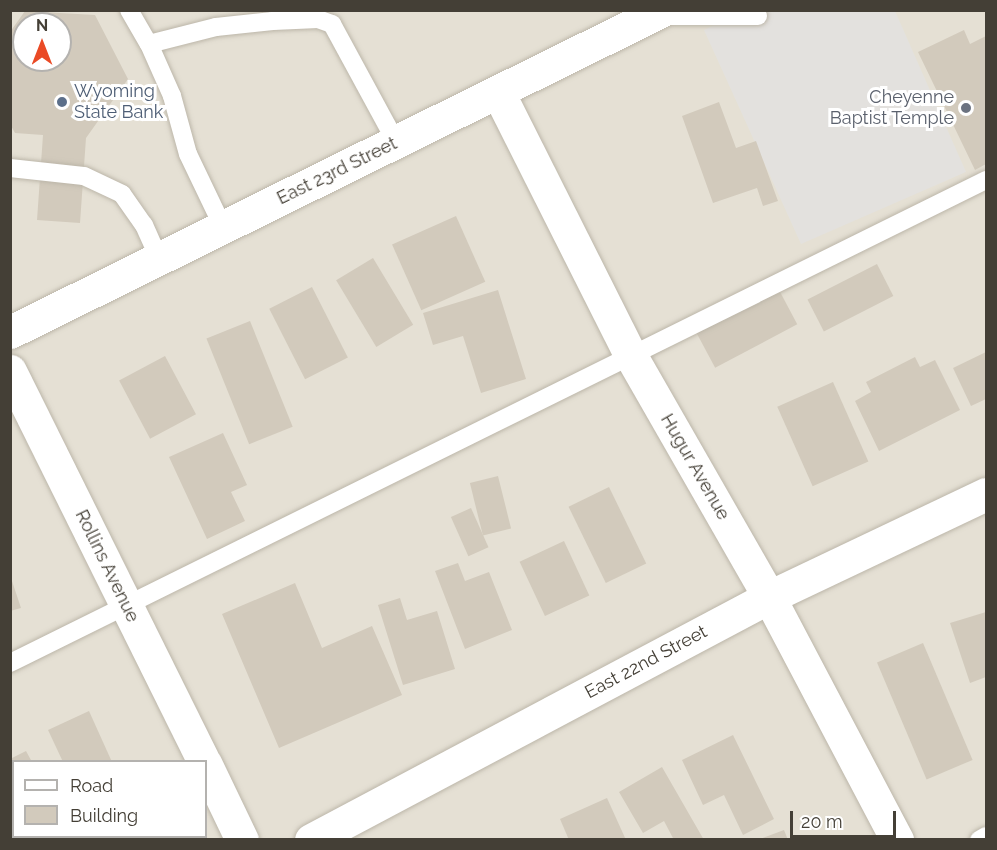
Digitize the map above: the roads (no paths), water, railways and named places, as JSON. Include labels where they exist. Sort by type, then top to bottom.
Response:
[{"type":"street","name":"East 23rd Street","points":[[10,332],[657,13]]},
{"type":"street","name":"Hugur Avenue","points":[[498,92],[631,356],[769,597],[897,840]]},
{"type":"street","name":"Rollins Avenue","points":[[10,371],[204,760]]},
{"type":"street","name":"East 22nd Street","points":[[311,840],[769,597],[987,494]]},
{"type":"street","name":"Rollins Avenue","points":[[207,767],[242,840]]},
{"type":"lane","points":[[129,10],[149,44],[172,96],[188,154],[224,227]]},
{"type":"lane","points":[[657,13],[758,16]]},
{"type":"lane","points":[[149,44],[216,27],[318,19],[332,24],[396,142]]},
{"type":"lane","points":[[10,168],[84,176],[122,194],[144,225],[159,258]]},
{"type":"lane","points":[[10,663],[987,180]]},
{"type":"lane","points":[[979,840],[987,836]]},
{"type":"place","name":"Wyoming State Bank","points":[[62,102]]},
{"type":"place","name":"Cheyenne Baptist Temple","points":[[966,108]]}]
